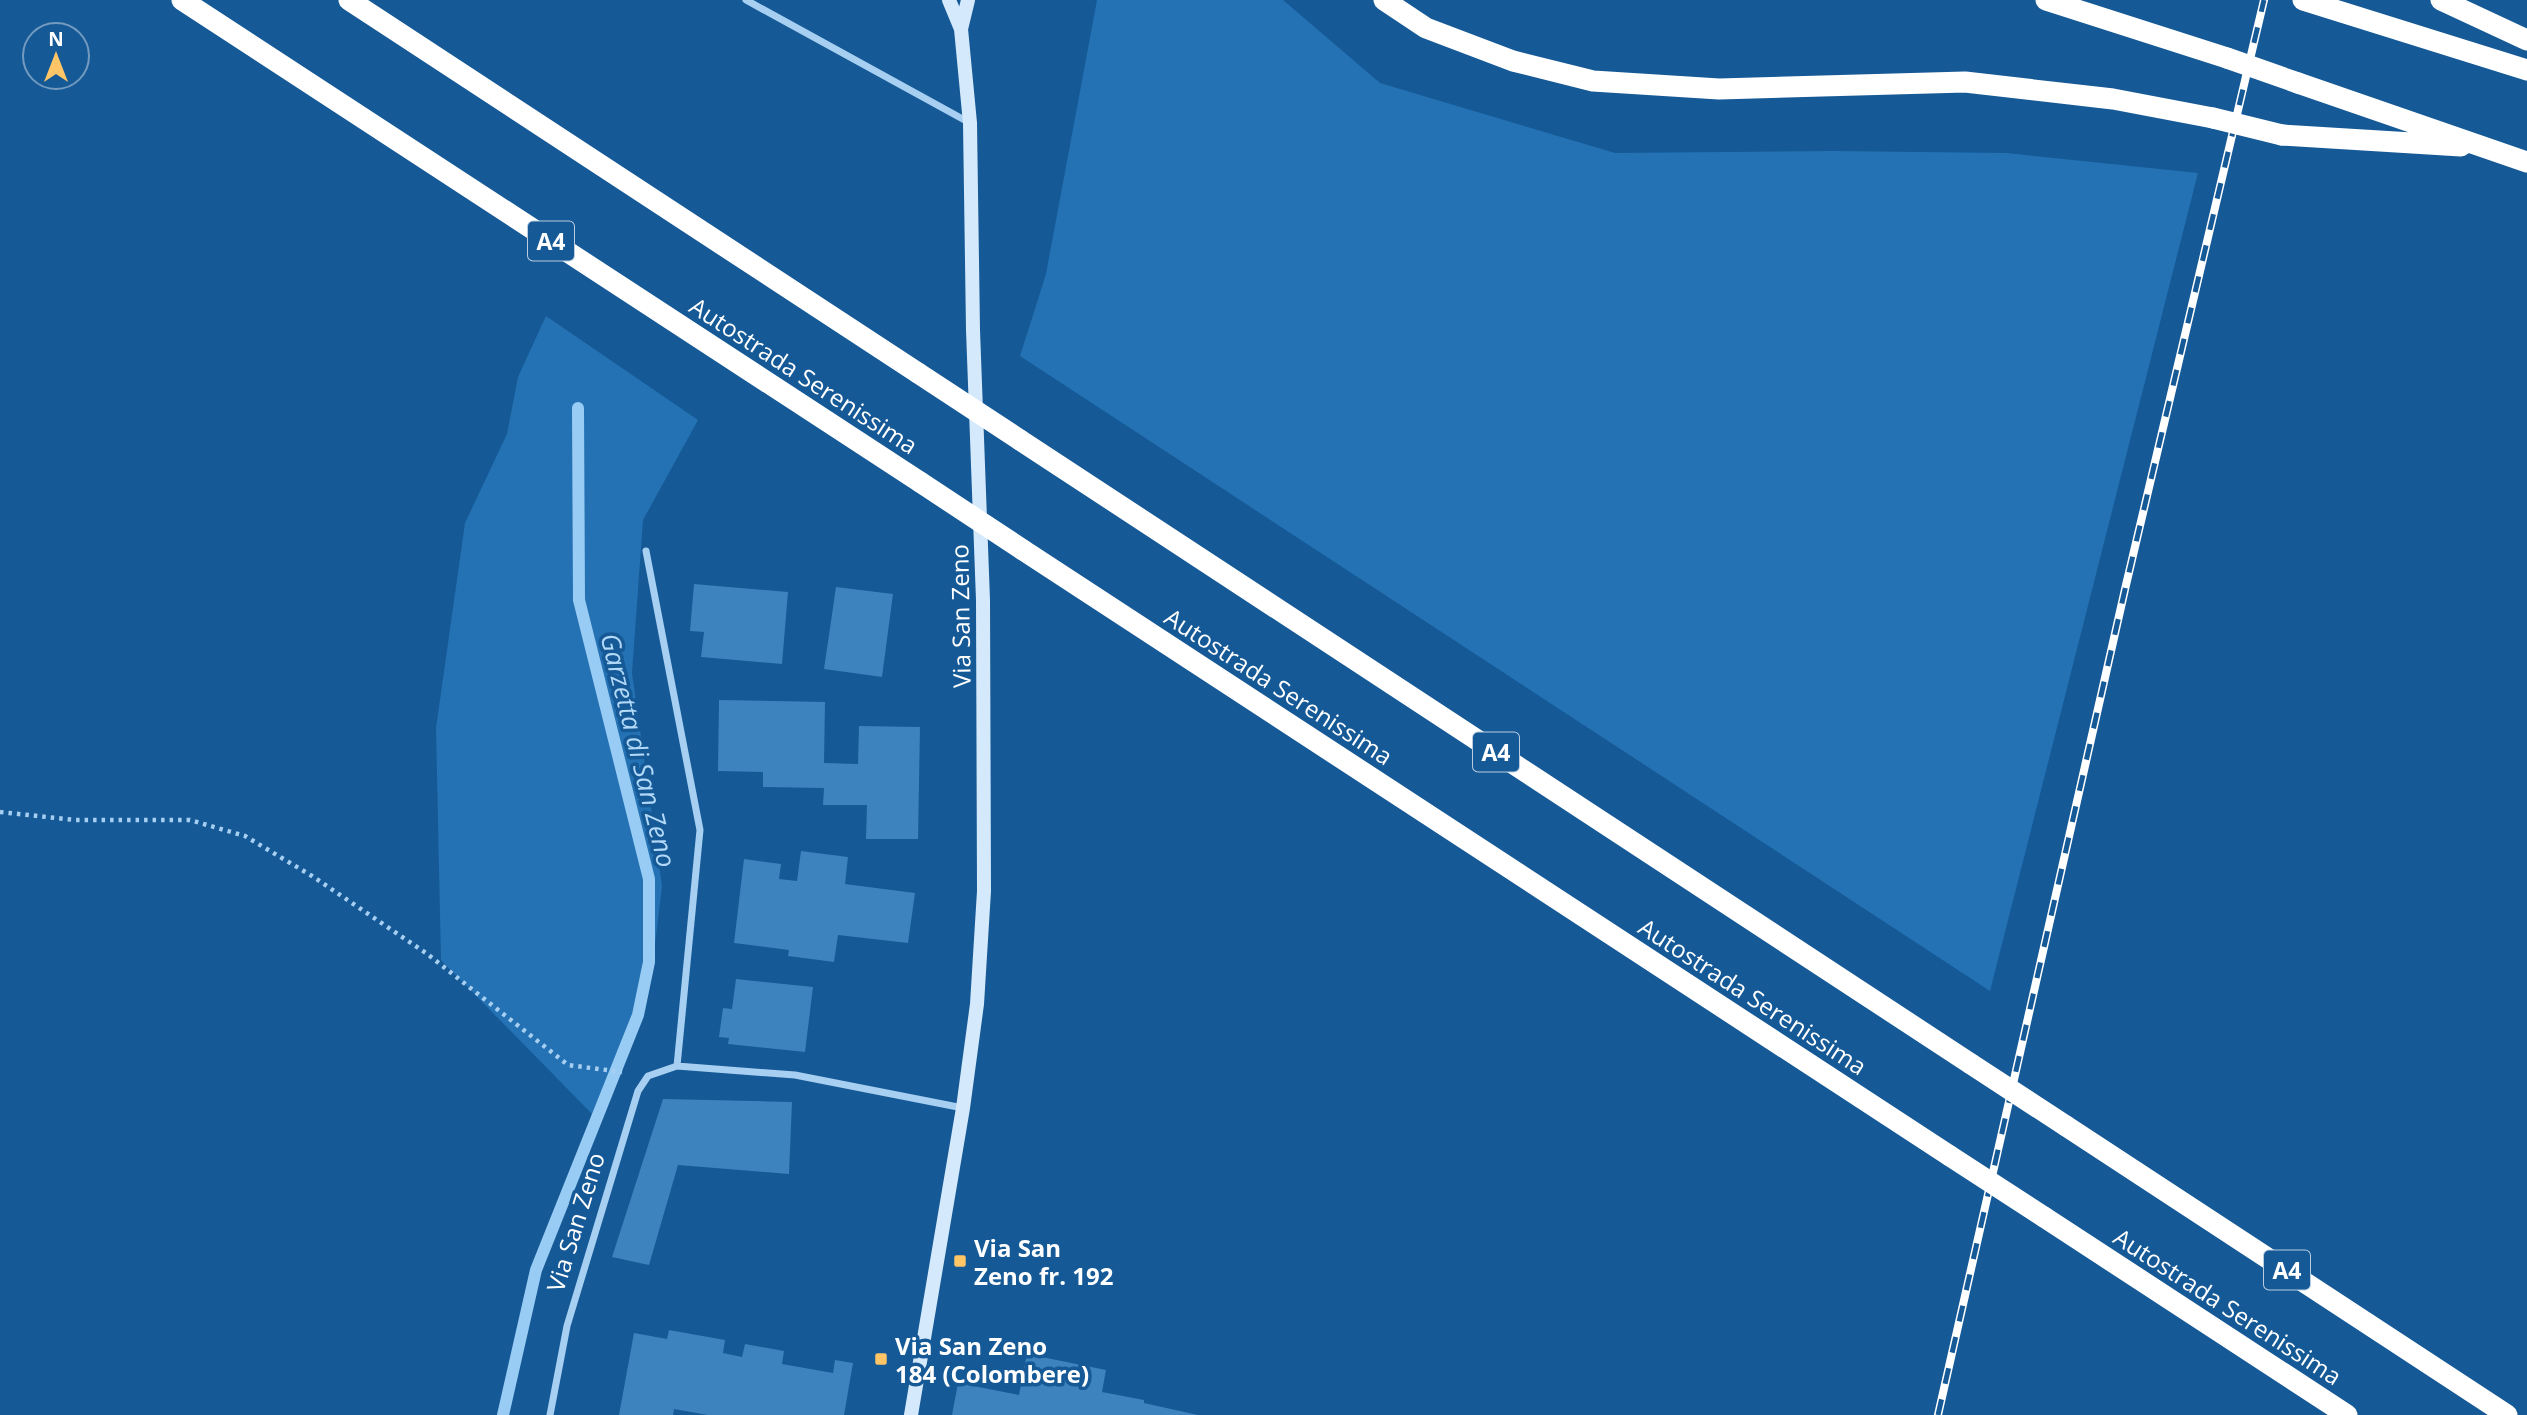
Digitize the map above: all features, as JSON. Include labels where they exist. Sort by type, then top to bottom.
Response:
[{"type":"highway","name":"Autostrada Serenissima","points":[[182,0],[2347,1415]]},
{"type":"highway","name":"A4","points":[[349,0],[2508,1415]]},
{"type":"highway","points":[[1384,0],[1426,28],[1513,61],[1593,81],[1719,89],[1965,82],[2113,99],[2213,118],[2282,135],[2488,148]]},
{"type":"highway","points":[[2046,0],[2227,58],[2527,162]]},
{"type":"highway","points":[[2441,0],[2527,40]]},
{"type":"highway","points":[[2312,3],[2527,70]]},
{"type":"street","points":[[747,0],[970,123]]},
{"type":"street","name":"Via San Zeno","points":[[911,1415],[963,1108],[977,1004],[985,891],[983,600],[973,344],[970,123],[961,30],[948,0]]},
{"type":"street","name":"Via San Zeno","points":[[961,30],[968,0]]},
{"type":"street","points":[[646,551],[700,830],[677,1066]]},
{"type":"street","points":[[648,1076],[677,1066],[795,1075],[963,1108]]},
{"type":"street","name":"Via San Zeno","points":[[550,1415],[567,1326],[638,1091],[648,1076]]},
{"type":"path","points":[[0,812],[75,820],[190,820],[245,835],[312,876],[426,953],[568,1065],[648,1076]]},
{"type":"shaded area","points":[[1097,0],[1283,0],[1380,83],[1615,153],[2006,153],[2198,173],[1990,991],[1020,356],[1046,274]]},
{"type":"shaded area","points":[[546,316],[698,420],[643,520],[632,673],[662,886],[651,978],[592,1114],[441,960],[436,728],[465,523],[507,434],[518,377]]},
{"type":"building","points":[[694,584],[788,592],[782,664],[701,657],[704,632],[690,631]]},
{"type":"building","points":[[836,587],[893,594],[882,677],[824,669]]},
{"type":"building","points":[[719,700],[825,702],[824,763],[858,764],[859,726],[920,727],[918,839],[866,839],[867,805],[823,805],[824,788],[763,787],[763,772],[718,771]]},
{"type":"building","points":[[801,851],[848,857],[845,884],[915,893],[908,943],[838,935],[834,962],[788,956],[789,950],[734,943],[744,859],[781,864],[779,879],[797,881]]},
{"type":"building","points":[[736,979],[813,987],[805,1052],[728,1044],[729,1038],[719,1037],[723,1008],[732,1009]]},
{"type":"building","points":[[663,1099],[792,1102],[789,1174],[678,1165],[649,1265],[612,1257]]},
{"type":"building","points":[[669,1330],[725,1340],[723,1353],[742,1357],[745,1344],[784,1351],[782,1364],[833,1373],[835,1360],[853,1363],[844,1415],[708,1415],[674,1409],[673,1415],[619,1415],[634,1333],[667,1339]]},
{"type":"building","points":[[1027,1354],[1106,1370],[1102,1392],[1198,1415],[952,1415],[958,1383],[1019,1395]]},
{"type":"waterway","name":"Garzetta di San Zeno","points":[[503,1415],[536,1270],[638,1015],[649,962],[649,879],[579,600],[578,408]]},
{"type":"railway","points":[[1938,1415],[2126,585],[2264,0]]},
{"type":"place","name":"Via San Zeno fr. 192","points":[[960,1261]]},
{"type":"place","name":"Via San Zeno 184 (Colombere)","points":[[881,1359]]}]
